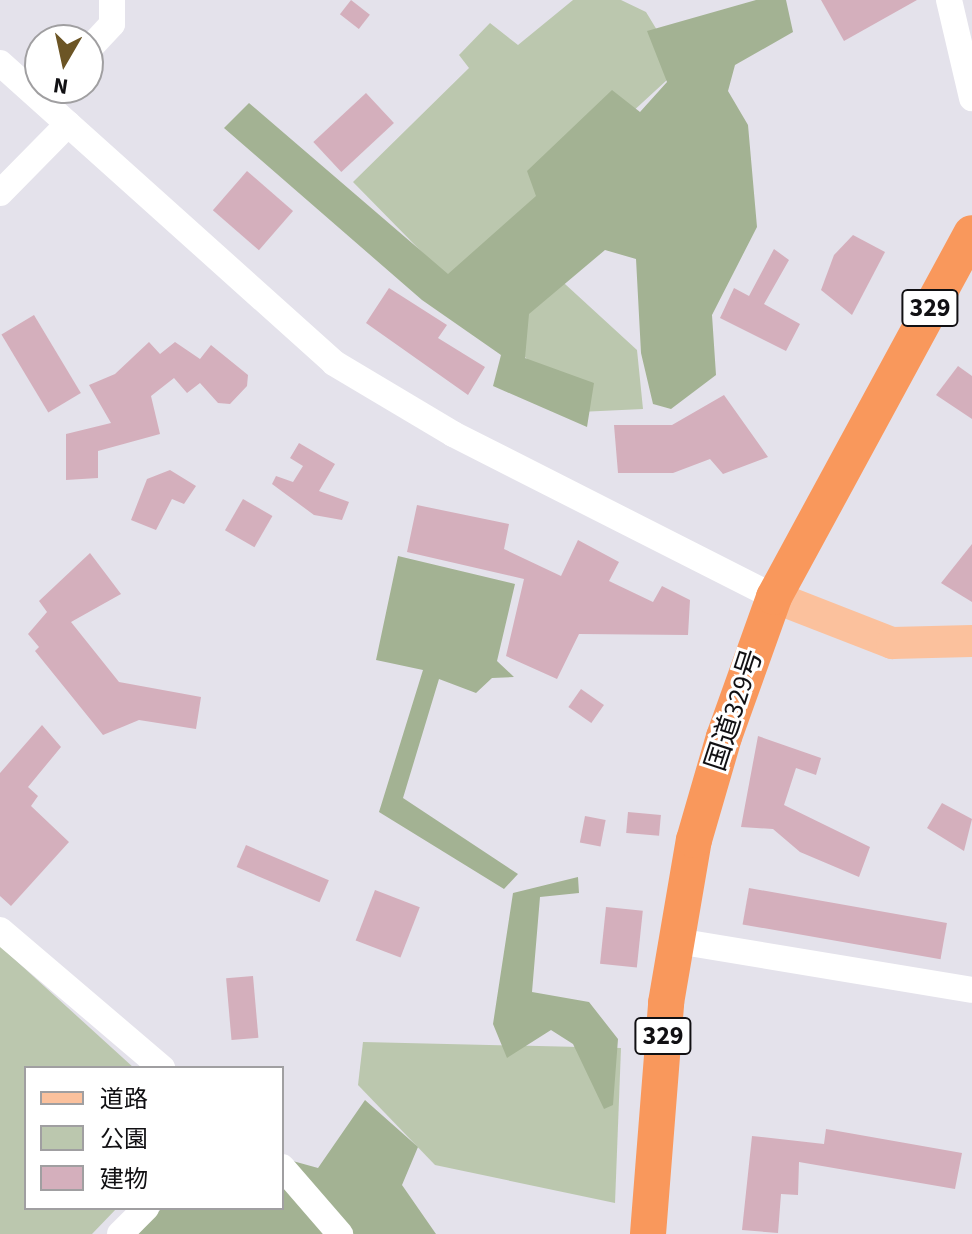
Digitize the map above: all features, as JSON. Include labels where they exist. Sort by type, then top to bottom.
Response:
[{"type":"highway","name":"国道329号","points":[[648,1234],[677,941],[694,840],[774,597],[972,233]]},
{"type":"main road","points":[[774,597],[892,643],[972,641]]},
{"type":"street","points":[[104,33],[112,24],[112,0]]},
{"type":"street","points":[[949,0],[972,98]]},
{"type":"street","points":[[0,63],[24,80]]},
{"type":"street","points":[[51,104],[68,124],[334,363],[453,434],[774,597]]},
{"type":"street","points":[[0,193],[68,124]]},
{"type":"street","points":[[0,930],[160,1066]]},
{"type":"street","points":[[677,941],[972,990]]},
{"type":"street","points":[[284,1169],[340,1234]]},
{"type":"street","points":[[120,1234],[144,1210]]},
{"type":"green space","points":[[573,0],[621,0],[646,12],[680,68],[505,229],[637,350],[643,409],[579,412],[353,182],[469,68],[459,55],[490,23],[518,45]]},
{"type":"green space","points":[[756,0],[786,0],[793,32],[735,65],[728,91],[748,125],[757,227],[712,315],[716,375],[671,409],[653,404],[641,353],[636,259],[605,250],[529,314],[525,358],[594,383],[587,427],[493,386],[501,355],[422,300],[224,128],[249,103],[448,274],[536,196],[527,171],[612,90],[640,112],[667,82],[647,31]]},
{"type":"green space","points":[[398,556],[515,584],[497,661],[514,677],[492,678],[476,693],[439,679],[403,798],[518,874],[504,889],[379,812],[423,670],[376,660]]},
{"type":"green space","points":[[578,877],[579,893],[540,897],[532,992],[589,1002],[618,1039],[613,1105],[604,1109],[573,1044],[551,1030],[507,1058],[493,1024],[513,893]]},
{"type":"green space","points":[[0,946],[132,1066],[24,1066],[24,1210],[115,1210],[92,1234],[0,1234]]},
{"type":"green space","points":[[363,1042],[621,1048],[615,1203],[435,1165],[358,1085]]},
{"type":"green space","points":[[365,1100],[418,1147],[402,1185],[436,1234],[138,1234],[160,1210],[284,1210],[284,1159],[318,1168]]},
{"type":"building","points":[[351,0],[370,15],[359,29],[340,14]]},
{"type":"building","points":[[821,0],[917,0],[844,41]]},
{"type":"building","points":[[366,93],[394,123],[341,172],[313,142]]},
{"type":"building","points":[[247,171],[293,211],[259,250],[213,210]]},
{"type":"building","points":[[853,235],[885,252],[852,315],[821,290],[834,255]]},
{"type":"building","points":[[774,249],[789,260],[764,304],[800,324],[786,351],[720,318],[734,288],[749,296]]},
{"type":"building","points":[[389,288],[447,325],[438,338],[485,367],[468,395],[366,323]]},
{"type":"building","points":[[34,315],[81,393],[48,413],[1,335]]},
{"type":"building","points":[[149,342],[160,354],[175,342],[200,359],[211,345],[248,375],[247,386],[230,404],[218,403],[200,383],[187,393],[174,378],[151,396],[160,434],[98,451],[98,478],[66,480],[66,434],[111,423],[89,385],[115,374]]},
{"type":"building","points":[[958,366],[972,376],[972,419],[936,395]]},
{"type":"building","points":[[724,395],[768,457],[723,474],[710,459],[673,473],[618,473],[614,425],[672,425]]},
{"type":"building","points":[[299,443],[335,464],[319,491],[349,502],[342,520],[314,515],[272,484],[276,476],[293,482],[303,466],[290,458]]},
{"type":"building","points":[[170,470],[196,486],[184,504],[172,499],[156,530],[131,520],[147,479]]},
{"type":"building","points":[[243,499],[272,516],[254,547],[225,530]]},
{"type":"building","points":[[417,505],[509,524],[504,549],[561,576],[578,540],[619,562],[609,581],[653,602],[662,586],[690,600],[688,635],[579,634],[557,679],[506,656],[524,579],[407,552]]},
{"type":"building","points":[[972,544],[972,602],[941,583]]},
{"type":"building","points":[[90,553],[121,594],[71,622],[119,682],[201,697],[196,729],[139,720],[103,735],[35,651],[39,647],[28,634],[47,612],[39,601]]},
{"type":"building","points":[[581,689],[604,705],[591,723],[568,707]]},
{"type":"building","points":[[42,725],[61,747],[28,787],[38,796],[31,806],[69,842],[11,906],[0,896],[0,773]]},
{"type":"building","points":[[758,736],[821,758],[816,775],[796,768],[784,805],[870,847],[859,877],[800,852],[773,829],[741,827]]},
{"type":"building","points":[[942,803],[972,819],[964,851],[927,828]]},
{"type":"building","points":[[628,812],[661,815],[659,836],[626,833]]},
{"type":"building","points":[[585,816],[606,820],[600,847],[580,843]]},
{"type":"building","points":[[246,845],[329,880],[319,902],[237,867]]},
{"type":"building","points":[[749,888],[947,923],[941,959],[743,924]]},
{"type":"building","points":[[375,890],[420,907],[400,958],[356,940]]},
{"type":"building","points":[[606,907],[643,911],[637,968],[600,964]]},
{"type":"building","points":[[253,976],[258,1038],[232,1040],[226,978]]},
{"type":"building","points":[[826,1129],[962,1153],[955,1189],[799,1162],[798,1195],[781,1194],[778,1233],[742,1230],[752,1136],[824,1144]]}]
